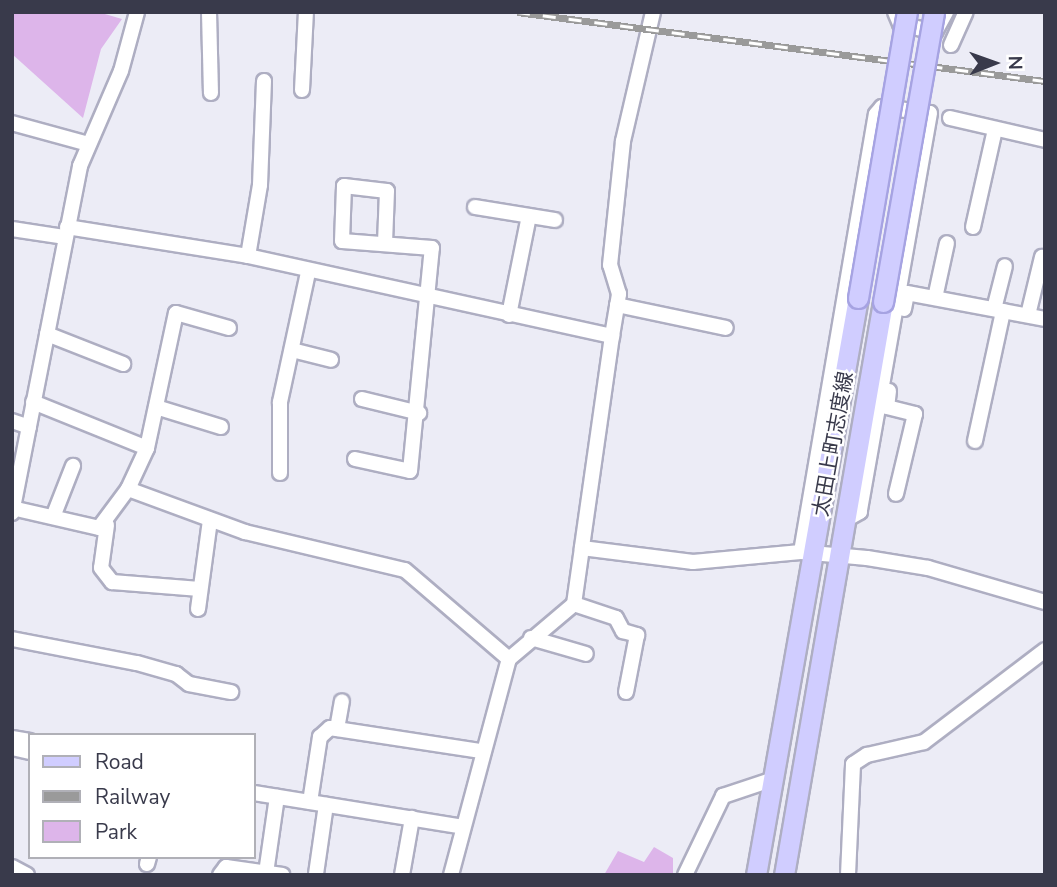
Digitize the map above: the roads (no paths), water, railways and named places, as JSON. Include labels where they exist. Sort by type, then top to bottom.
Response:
[{"type":"main road","name":"太田上町志度線","points":[[756,875],[774,779],[808,553],[858,298],[907,12]]},
{"type":"main road","name":"太田上町志度線","points":[[784,875],[934,12]]},
{"type":"street","points":[[107,525],[13,509],[17,466],[29,427],[66,232],[88,144],[121,71],[137,12]]},
{"type":"street","points":[[209,12],[211,93]]},
{"type":"street","points":[[302,90],[306,12]]},
{"type":"street","points":[[451,875],[481,751],[509,659],[574,604],[617,305],[610,265],[622,141],[653,12]]},
{"type":"street","points":[[895,12],[900,24],[936,32],[946,12]]},
{"type":"street","points":[[951,46],[966,12]]},
{"type":"street","points":[[248,257],[260,185],[264,80]]},
{"type":"street","points":[[808,553],[876,114],[881,107],[930,113],[860,512],[844,521]]},
{"type":"street","points":[[950,118],[1045,140]]},
{"type":"street","points":[[12,123],[88,144]]},
{"type":"street","points":[[973,227],[995,129]]},
{"type":"street","points":[[355,459],[410,471],[419,413],[432,248],[385,242],[342,241],[344,186],[387,191],[385,242]]},
{"type":"street","points":[[475,207],[555,220]]},
{"type":"street","points":[[509,315],[529,216]]},
{"type":"street","points":[[12,229],[66,232],[248,257],[612,336]]},
{"type":"street","points":[[935,298],[947,243]]},
{"type":"street","points":[[1028,315],[1042,257]]},
{"type":"street","points":[[975,441],[1005,266]]},
{"type":"street","points":[[280,473],[280,402],[296,351],[308,272]]},
{"type":"street","points":[[896,494],[915,414],[887,407],[907,293],[1045,320]]},
{"type":"street","points":[[617,305],[726,328]]},
{"type":"street","points":[[200,589],[112,582],[101,568],[107,525],[147,448],[176,313],[229,328]]},
{"type":"street","points":[[47,334],[123,364]]},
{"type":"street","points":[[296,351],[331,360]]},
{"type":"street","points":[[362,400],[419,413]]},
{"type":"street","points":[[33,402],[147,448]]},
{"type":"street","points":[[156,407],[221,427]]},
{"type":"street","points":[[12,421],[29,427]]},
{"type":"street","points":[[53,517],[73,466]]},
{"type":"street","points":[[128,489],[210,520],[415,574],[509,659]]},
{"type":"street","points":[[198,610],[210,520]]},
{"type":"street","points":[[582,548],[693,562],[808,553],[918,565],[1045,602]]},
{"type":"street","points":[[574,604],[616,618],[622,631],[636,635],[626,692]]},
{"type":"street","points":[[531,638],[586,654]]},
{"type":"street","points":[[12,639],[137,663],[176,674],[189,684],[230,692]]},
{"type":"street","points":[[848,875],[853,764],[924,742],[1045,650]]},
{"type":"street","points":[[337,729],[342,701]]},
{"type":"street","points":[[310,802],[320,737],[337,729],[481,751]]},
{"type":"street","points":[[685,875],[723,796],[774,779]]},
{"type":"street","points":[[256,793],[463,827]]},
{"type":"street","points":[[266,873],[277,797]]},
{"type":"street","points":[[316,874],[326,804]]},
{"type":"street","points":[[402,875],[412,818]]},
{"type":"street","points":[[12,867],[27,875]]},
{"type":"street","points":[[220,875],[226,867],[282,875]]},
{"type":"railway","points":[[517,12],[1045,81]]}]
